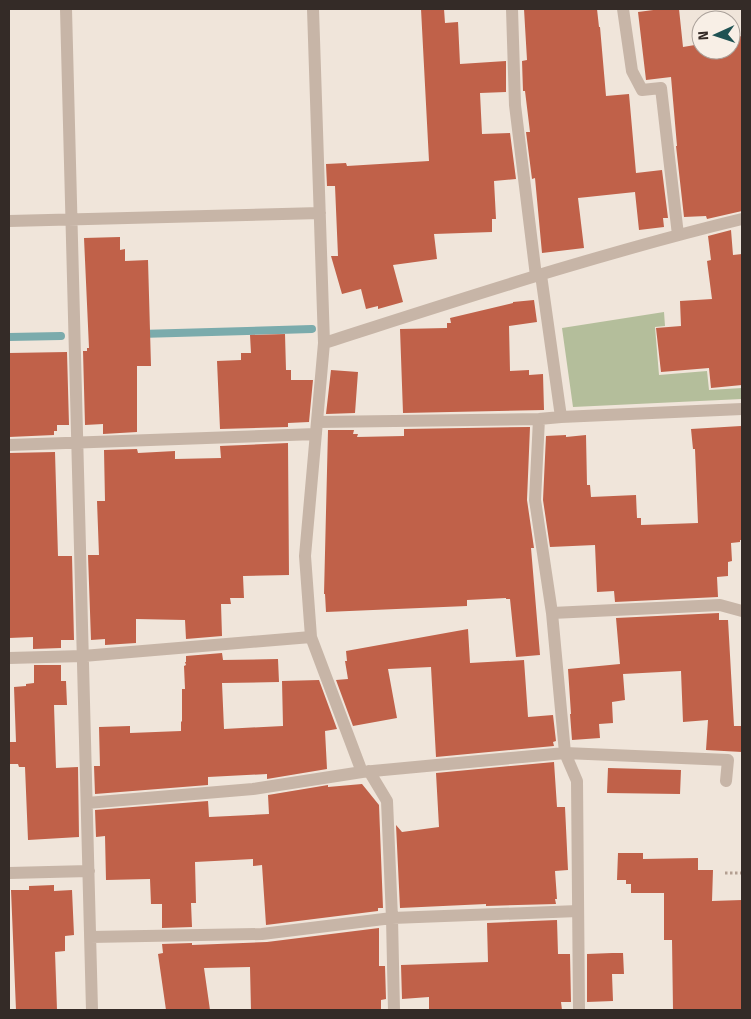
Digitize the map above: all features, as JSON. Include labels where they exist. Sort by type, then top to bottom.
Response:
[{"type":"street","points":[[66,9],[92,1010]]},
{"type":"street","points":[[313,9],[324,344],[305,556],[311,637],[366,772],[387,801],[394,1010]]},
{"type":"street","points":[[512,9],[515,105],[538,275],[561,417]]},
{"type":"street","points":[[624,9],[632,71],[642,90],[661,88],[678,235]]},
{"type":"street","points":[[9,221],[320,213]]},
{"type":"street","points":[[324,344],[538,275],[678,235],[742,219]]},
{"type":"street","points":[[9,445],[78,443],[316,428],[539,420],[561,417],[742,409]]},
{"type":"street","points":[[539,420],[535,500],[552,613],[564,753],[576,781],[579,1010]]},
{"type":"street","points":[[552,613],[720,605],[742,611]]},
{"type":"street","points":[[9,658],[83,656],[311,637]]},
{"type":"street","points":[[87,803],[253,789],[366,772],[564,753],[728,760],[726,780]]},
{"type":"street","points":[[9,873],[89,871]]},
{"type":"street","points":[[90,937],[262,934],[392,918],[578,911]]},
{"type":"path","points":[[725,873],[742,873]]},
{"type":"green space","points":[[664,312],[665,326],[655,327],[659,375],[707,371],[709,390],[742,388],[742,399],[573,407],[562,328]]},
{"type":"building","points":[[421,9],[444,9],[445,23],[458,22],[460,64],[506,61],[506,92],[480,93],[482,134],[510,133],[516,179],[494,181],[496,219],[492,219],[492,232],[434,234],[437,259],[393,265],[403,302],[378,309],[378,306],[366,309],[361,289],[342,294],[331,256],[338,256],[335,186],[327,186],[326,164],[346,163],[347,166],[429,161]]},
{"type":"building","points":[[524,9],[597,9],[606,96],[629,94],[636,173],[662,170],[668,218],[663,218],[664,227],[639,230],[635,192],[578,198],[584,248],[542,253],[535,178],[532,179],[526,132],[530,132],[525,91],[523,91],[522,61],[527,60]]},
{"type":"building","points":[[679,9],[683,47],[691,46],[691,60],[741,60],[742,36],[742,211],[707,219],[706,216],[684,217],[671,77],[646,80],[638,12]]},
{"type":"building","points":[[731,230],[733,255],[742,254],[742,385],[711,388],[709,368],[661,372],[656,328],[681,326],[680,301],[712,299],[707,261],[711,260],[708,236]]},
{"type":"building","points":[[120,237],[120,250],[125,249],[125,261],[148,260],[151,366],[137,366],[137,432],[103,434],[103,424],[85,425],[83,351],[87,351],[87,348],[89,348],[84,238]]},
{"type":"building","points":[[534,300],[537,322],[509,326],[510,371],[529,370],[529,375],[543,374],[544,410],[403,413],[400,329],[447,328],[447,323],[451,323],[450,318],[513,302]]},
{"type":"building","points":[[285,334],[286,370],[291,370],[291,380],[313,380],[309,422],[288,423],[288,427],[220,429],[217,361],[241,360],[241,353],[251,353],[250,335]]},
{"type":"building","points":[[67,352],[69,425],[57,425],[57,431],[54,431],[54,435],[9,437],[9,353]]},
{"type":"building","points":[[331,370],[358,372],[355,413],[326,414]]},
{"type":"building","points":[[741,426],[742,540],[731,543],[732,561],[728,562],[728,576],[717,577],[718,597],[615,602],[614,591],[597,592],[595,545],[550,547],[543,500],[546,436],[586,435],[587,485],[590,485],[591,497],[636,495],[637,518],[641,518],[641,525],[698,523],[695,449],[693,449],[691,429]]},
{"type":"building","points":[[530,427],[527,500],[534,548],[531,548],[540,655],[516,657],[510,599],[506,598],[467,600],[467,606],[326,612],[324,594],[328,430],[354,430],[353,434],[358,434],[357,437],[404,436],[404,429]]},
{"type":"building","points":[[288,443],[289,575],[243,576],[244,598],[230,598],[231,604],[221,604],[222,636],[186,639],[185,620],[136,619],[136,643],[105,645],[105,639],[91,640],[88,555],[99,555],[97,501],[105,501],[104,450],[137,449],[138,453],[175,451],[175,459],[221,458],[220,446]]},
{"type":"building","points":[[55,452],[58,556],[72,556],[74,640],[61,640],[61,648],[33,649],[33,637],[9,638],[9,453]]},
{"type":"building","points":[[719,613],[719,620],[728,620],[734,726],[742,726],[742,752],[706,750],[708,720],[683,722],[681,671],[623,674],[625,700],[612,702],[613,723],[599,724],[600,738],[572,740],[568,669],[620,664],[616,618]]},
{"type":"building","points":[[468,629],[470,663],[524,660],[528,717],[553,715],[556,741],[553,742],[554,746],[436,757],[431,667],[388,669],[397,718],[353,726],[336,680],[348,679],[345,661],[347,661],[346,651]]},
{"type":"building","points":[[222,653],[223,660],[278,659],[279,682],[222,683],[224,729],[283,726],[282,681],[319,680],[337,729],[325,731],[327,769],[267,779],[267,774],[208,777],[208,785],[95,794],[94,766],[100,766],[99,727],[130,726],[130,733],[181,731],[182,689],[185,689],[184,666],[186,665],[186,656]]},
{"type":"building","points":[[34,665],[61,665],[61,681],[66,681],[67,705],[54,705],[56,768],[78,767],[79,837],[28,840],[25,767],[19,767],[18,764],[9,764],[9,742],[16,742],[14,687],[34,683]]},
{"type":"building","points":[[554,762],[557,807],[565,807],[568,870],[555,871],[556,904],[486,906],[486,904],[400,908],[396,825],[402,832],[439,827],[436,773]]},
{"type":"building","points":[[608,768],[681,770],[680,794],[607,793]]},
{"type":"building","points":[[362,784],[379,805],[383,908],[378,908],[378,911],[266,925],[262,865],[253,866],[253,859],[195,862],[196,903],[191,903],[192,927],[162,928],[162,904],[151,904],[150,879],[106,880],[105,836],[96,837],[95,810],[208,801],[209,817],[269,814],[268,795],[328,785],[328,787]]},
{"type":"building","points":[[618,853],[643,853],[643,859],[698,858],[698,870],[713,870],[712,901],[742,900],[742,1010],[673,1010],[672,940],[664,940],[664,893],[631,893],[631,884],[626,884],[626,880],[617,880]]},
{"type":"building","points":[[54,885],[54,891],[72,890],[74,935],[65,936],[65,951],[55,952],[57,1010],[16,1010],[11,890],[29,890],[29,886]]},
{"type":"building","points":[[557,920],[558,954],[570,954],[571,1002],[561,1002],[562,1010],[429,1010],[429,997],[402,999],[401,965],[488,962],[487,923]]},
{"type":"building","points":[[379,928],[379,966],[385,966],[386,999],[381,1000],[381,1010],[251,1010],[250,967],[204,968],[210,1010],[166,1010],[158,954],[163,953],[162,944],[192,943],[192,945],[267,942]]},
{"type":"building","points":[[623,953],[624,974],[612,974],[613,1001],[587,1002],[587,954]]},
{"type":"waterway","points":[[140,334],[312,329]]},
{"type":"waterway","points":[[9,337],[61,336]]}]
